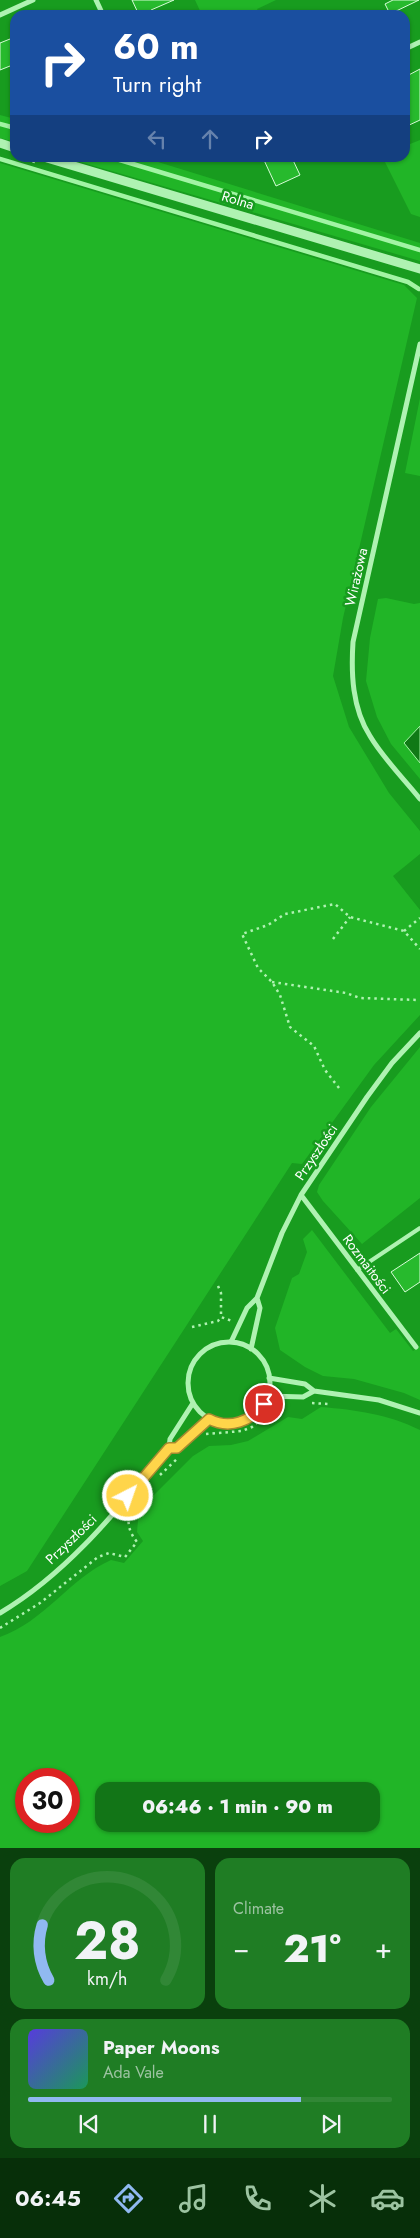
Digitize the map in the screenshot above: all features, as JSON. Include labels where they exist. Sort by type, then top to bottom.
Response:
[{"type":"street","points":[[11,10],[33,0]]},
{"type":"street","name":"Rolna","points":[[60,162],[420,269]]},
{"type":"street","name":"Wirażowa","points":[[420,344],[353,642],[352,663],[358,711],[370,735],[420,800]]},
{"type":"street","name":"Przyszłości","points":[[231,1342],[247,1308],[257,1298],[282,1233],[301,1195],[367,1096],[392,1063],[420,1033]]},
{"type":"street","name":"Rozmaitości","points":[[301,1195],[416,1347]]},
{"type":"street","name":"Przyszłości","points":[[251,1348],[260,1308],[257,1298]]},
{"type":"street","points":[[231,1342],[251,1348],[263,1361],[269,1378],[268,1396],[258,1412],[241,1422],[222,1423],[209,1419],[193,1403],[189,1391],[188,1381],[194,1362],[204,1350],[211,1346],[231,1342]]},
{"type":"street","points":[[269,1378],[300,1383],[314,1391],[361,1396],[420,1413]]},
{"type":"street","points":[[268,1396],[303,1397],[314,1391]]},
{"type":"street","name":"Przyszłości","points":[[0,1612],[39,1586],[86,1543],[169,1448],[170,1439],[193,1403]]},
{"type":"street","name":"Przyszłości","points":[[169,1448],[177,1448],[209,1419]]},
{"type":"lane","points":[[357,1270],[420,1228]]},
{"type":"path","points":[[339,1088],[325,1070],[314,1046],[290,1027],[280,995],[272,982],[258,968],[242,934],[268,925],[285,914],[335,904],[350,917],[404,931],[420,949]]},
{"type":"path","points":[[333,939],[350,917]]},
{"type":"path","points":[[404,931],[420,918]]},
{"type":"path","points":[[272,982],[346,993],[360,998],[418,1000]]},
{"type":"path","points":[[192,1327],[218,1321],[221,1317],[221,1293],[218,1286]]},
{"type":"path","points":[[221,1317],[236,1322]]},
{"type":"path","points":[[308,1403],[334,1404]]},
{"type":"path","points":[[203,1434],[242,1431],[252,1427],[280,1404]]},
{"type":"path","points":[[154,1482],[180,1456]]},
{"type":"path","points":[[0,1628],[40,1603],[98,1556],[109,1553],[125,1557],[137,1542],[131,1534],[128,1525],[132,1506]]},
{"type":"shaded area","points":[[195,0],[276,0],[258,10],[200,10]]},
{"type":"shaded area","points":[[0,115],[10,118],[10,141],[0,138]]},
{"type":"shaded area","points":[[420,140],[420,217],[411,214],[385,162],[410,162],[410,144]]},
{"type":"shaded area","points":[[81,162],[158,162],[420,243],[420,261]]},
{"type":"shaded area","points":[[0,163],[404,285],[417,298],[343,618],[333,676],[349,727],[389,793],[420,831],[420,854],[393,876],[420,910],[420,1015],[374,1065],[302,1164],[292,1163],[27,1571],[0,1586]]},
{"type":"shaded area","points":[[420,398],[420,476],[405,473]]},
{"type":"shaded area","points":[[386,598],[414,604],[420,603],[420,779],[391,744],[377,717],[366,681],[370,638],[378,599]]},
{"type":"shaded area","points":[[420,726],[420,763],[404,743]]},
{"type":"shaded area","points":[[420,1047],[420,1198],[362,1244],[323,1201],[317,1192],[319,1185],[371,1107]]},
{"type":"shaded area","points":[[312,1230],[390,1333],[396,1329],[413,1351],[420,1346],[420,1400],[404,1393],[354,1379],[323,1376],[305,1367],[280,1350],[275,1328],[292,1278],[299,1274],[307,1252],[303,1239]]},
{"type":"shaded area","points":[[321,1407],[334,1408],[384,1416],[420,1430],[420,1848],[0,1848],[0,1637],[16,1630],[44,1611],[96,1568],[111,1560],[124,1563],[143,1541],[137,1532],[139,1510],[193,1456],[209,1446],[231,1445],[248,1441],[288,1417],[302,1419]]},
{"type":"building","points":[[132,0],[174,0],[151,10],[137,10]]},
{"type":"building","points":[[393,0],[419,0],[398,10],[388,10],[385,4]]},
{"type":"building","points":[[10,39],[10,66],[0,70],[0,43]]},
{"type":"building","points":[[420,69],[420,120],[410,125],[410,74]]},
{"type":"building","points":[[265,162],[294,162],[300,175],[276,186]]},
{"type":"building","points":[[420,1253],[420,1282],[405,1292],[391,1272]]},
{"type":"waterway","points":[[0,124],[10,127]]},
{"type":"waterway","points":[[0,159],[408,282],[419,289]]},
{"type":"waterway","points":[[126,162],[420,250]]},
{"type":"route","points":[[128,1496],[169,1448],[177,1448],[209,1419],[232,1424],[241,1422],[258,1412],[264,1404]]}]
